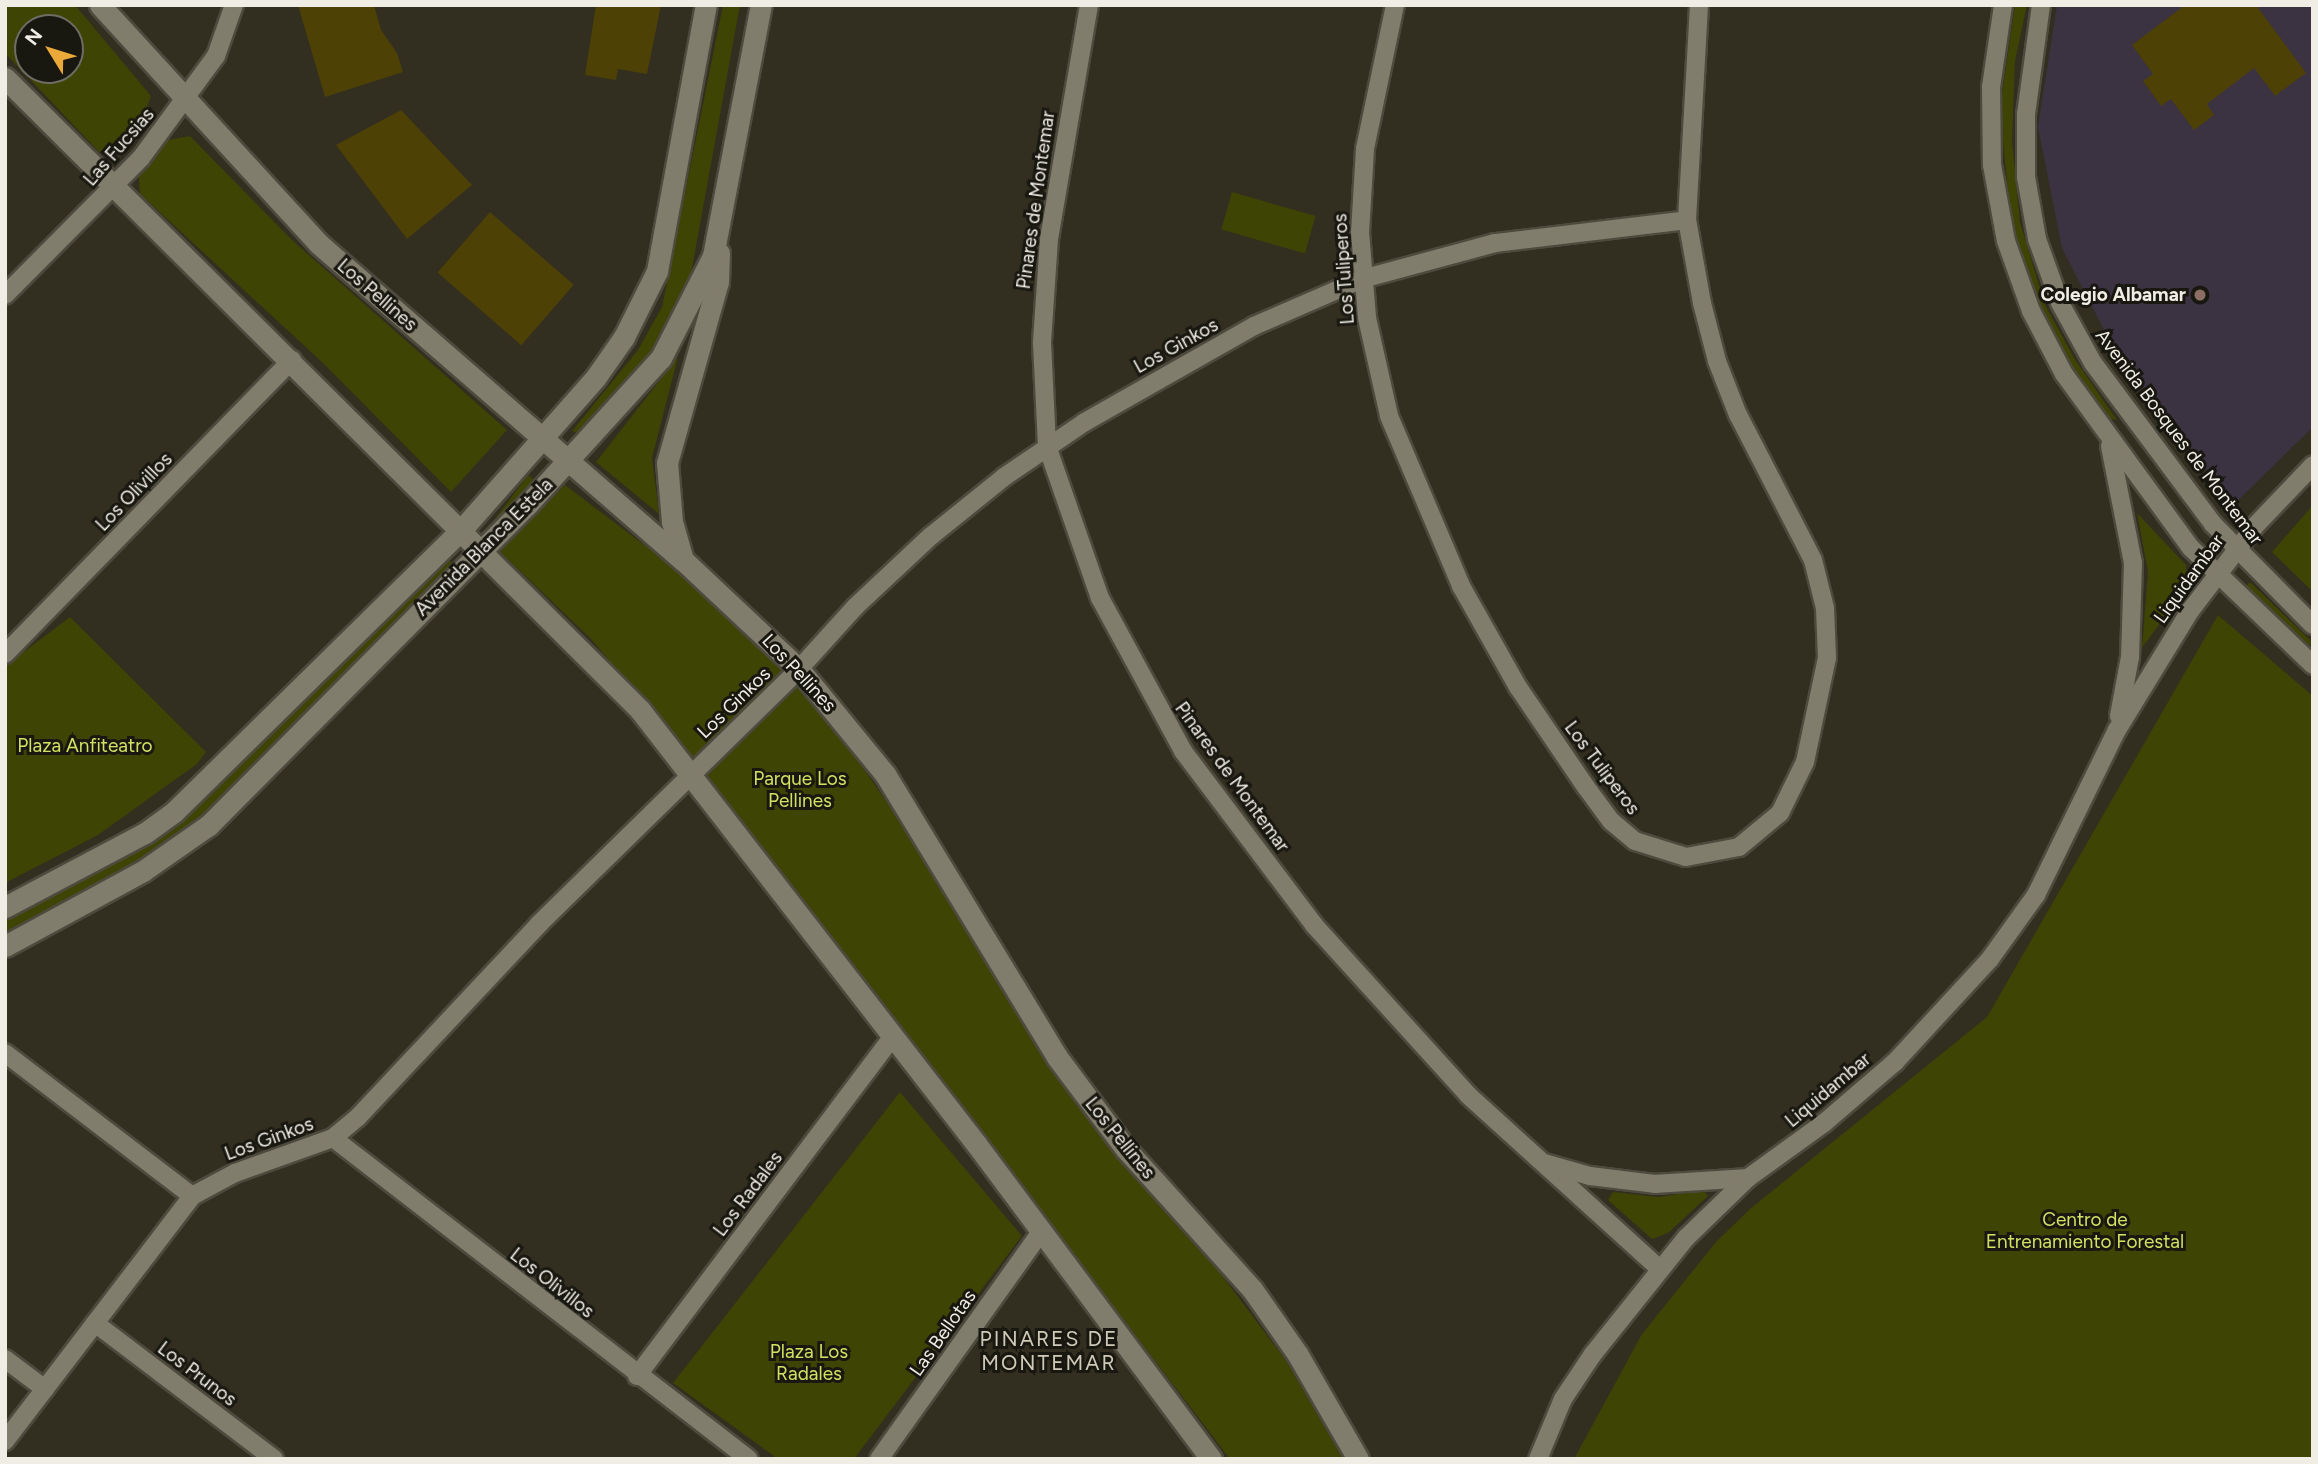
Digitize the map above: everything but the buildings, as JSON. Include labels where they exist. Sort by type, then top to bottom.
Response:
[{"type":"main road","name":"Los Pellines","points":[[100,5],[319,244],[683,559],[799,669],[885,774],[1057,1057],[1125,1148],[1252,1289],[1298,1355],[1358,1459]]},
{"type":"main road","name":"Avenida Blanca Estela","points":[[5,907],[145,833],[175,811],[463,528],[543,440],[624,337],[657,271],[706,5]]},
{"type":"main road","name":"Avenida Blanca Estela","points":[[5,946],[143,871],[209,825],[484,549],[568,462],[661,358],[683,322],[718,236],[761,5]]},
{"type":"main road","points":[[5,78],[463,528],[640,710],[892,1036],[1211,1459]]},
{"type":"main road","points":[[683,559],[672,522],[667,463],[718,282],[718,236]]},
{"type":"street","name":"Las Fucsias","points":[[5,295],[115,186],[186,101],[216,56],[234,5]]},
{"type":"street","name":"Pinares de Montemar","points":[[1088,5],[1047,251],[1042,343],[1047,446],[1100,598],[1184,751],[1314,925],[1460,1086],[1659,1268]]},
{"type":"street","name":"Los Tuliperos","points":[[1395,5],[1365,149],[1362,279],[1377,372],[1405,459],[1461,586],[1518,687],[1586,787],[1622,832],[1668,854],[1713,855],[1754,838],[1790,797],[1820,707],[1828,633],[1813,559],[1758,460],[1717,360],[1687,220],[1699,5]]},
{"type":"street","points":[[2003,5],[1995,49],[1990,126],[2006,241],[2046,343],[2108,439],[2216,575],[2313,665]]},
{"type":"street","name":"Avenida Bosques de Montemar","points":[[2041,5],[2028,83],[2025,145],[2031,208],[2047,272],[2093,363],[2235,550],[2313,625]]},
{"type":"street","name":"Los Ginkos","points":[[5,1441],[192,1196],[235,1173],[333,1138],[358,1118],[466,999],[930,536],[1047,446],[1254,326],[1362,279],[1495,243],[1687,220]]},
{"type":"street","name":"Los Olivillos","points":[[5,654],[292,360]]},
{"type":"street","name":"Liquidambar","points":[[2108,439],[2133,563],[2130,657],[2117,730]]},
{"type":"street","name":"Liquidambar","points":[[1538,1459],[1563,1399],[1659,1268],[1748,1178],[1860,1094],[1928,1029],[1982,968],[2036,895],[2117,730],[2216,575],[2235,550],[2313,465]]},
{"type":"street","name":"Los Radales","points":[[637,1377],[892,1036]]},
{"type":"street","points":[[5,1054],[192,1196]]},
{"type":"street","name":"Los Olivillos","points":[[333,1138],[637,1377],[749,1459]]},
{"type":"street","name":"Pinares de Montemar","points":[[1539,1161],[1590,1176],[1655,1184],[1748,1178]]},
{"type":"street","name":"Las Bellotas","points":[[879,1459],[1041,1232]]},
{"type":"street","name":"Los Prunos","points":[[95,1324],[274,1459]]},
{"type":"street","points":[[5,1359],[45,1389]]},
{"type":"shaded area","name":"Colegio Albamar","points":[[2057,5],[2313,5],[2313,427],[2232,506],[2110,342],[2062,248],[2038,127]]},
{"type":"green space","points":[[5,5],[75,5],[83,14],[14,14],[14,62],[5,53]]},
{"type":"green space","points":[[723,5],[740,5],[691,274],[655,350],[581,434],[572,431],[638,350],[662,307]]},
{"type":"green space","points":[[2015,5],[2027,5],[2015,61],[2012,141],[2020,222],[2045,305],[2076,361],[2117,420],[2103,417],[2068,366],[2038,311],[2009,207],[2000,106]]},
{"type":"green space","points":[[84,16],[151,96],[145,113],[120,146],[100,153],[34,84],[84,84]]},
{"type":"green space","points":[[190,136],[292,240],[507,430],[451,492],[323,363],[140,194],[138,168],[162,141]]},
{"type":"green space","points":[[1232,192],[1316,216],[1305,253],[1221,229]]},
{"type":"green space","points":[[678,357],[652,458],[659,514],[596,462]]},
{"type":"green space","points":[[528,475],[536,481],[501,527],[493,521]]},
{"type":"green space","name":"Parque Los Pellines","points":[[565,485],[708,593],[746,629],[848,746],[924,856],[1044,1060],[1120,1161],[1215,1266],[1287,1362],[1343,1459],[1230,1459],[712,783],[591,639],[498,550]]},
{"type":"green space","points":[[2313,505],[2313,592],[2272,552]]},
{"type":"green space","points":[[2137,513],[2186,565],[2188,585],[2142,648],[2148,572]]},
{"type":"green space","points":[[444,555],[454,565],[196,822],[148,858],[5,932],[5,916],[151,839]]},
{"type":"green space","points":[[2250,582],[2313,642],[2307,648],[2244,588]]},
{"type":"green space","name":"Centro de Entrenamiento Forestal","points":[[2218,615],[2313,696],[2313,1459],[1574,1459],[1642,1334],[1716,1242],[1750,1209],[1987,1017]]},
{"type":"green space","name":"Plaza Anfiteatro","points":[[70,617],[206,752],[197,764],[98,835],[5,883],[5,666]]},
{"type":"green space","name":"Plaza Los Radales","points":[[900,1092],[1022,1236],[854,1459],[778,1459],[673,1383]]},
{"type":"green space","points":[[1703,1190],[1708,1196],[1668,1233],[1652,1239],[1608,1200],[1613,1192],[1659,1197]]},
{"type":"place","name":"Colegio Albamar","points":[[2200,295]]},
{"type":"district","name":"PINARES DE MONTEMAR","points":[[1049,1351]]}]
